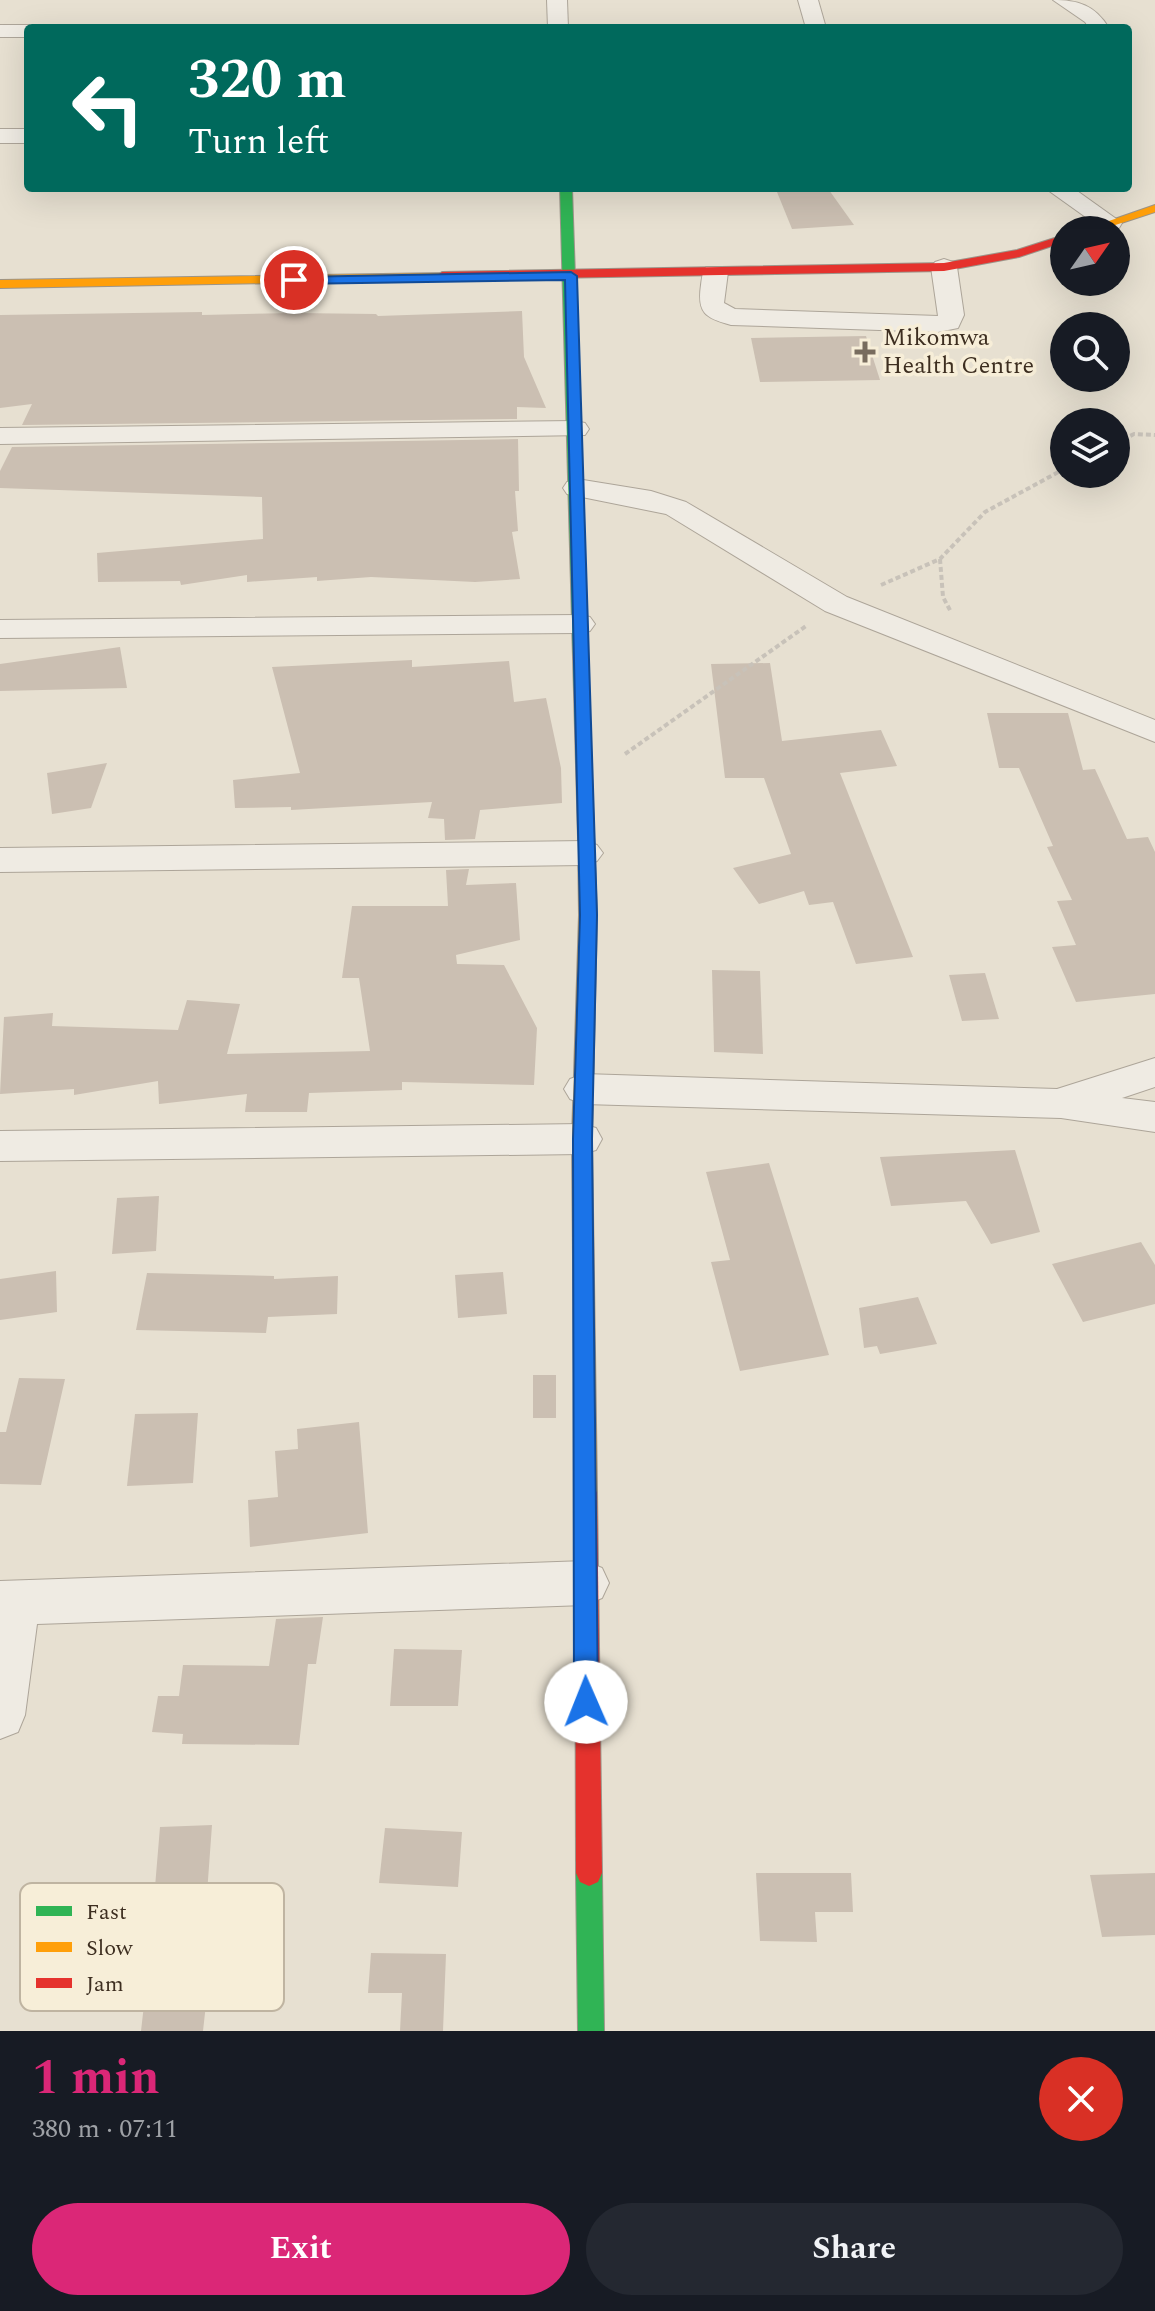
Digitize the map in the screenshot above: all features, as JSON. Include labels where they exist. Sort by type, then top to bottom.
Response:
[{"type":"street","points":[[557,0],[558,24]]},
{"type":"street","points":[[808,0],[815,24]]},
{"type":"street","points":[[1063,0],[1093,18],[1097,24]]},
{"type":"street","points":[[0,31],[24,31]]},
{"type":"street","points":[[0,136],[24,136]]},
{"type":"street","points":[[566,192],[588,915],[582,1139],[591,2031]]},
{"type":"street","points":[[1061,192],[1087,216]]},
{"type":"street","points":[[1130,216],[1155,208]]},
{"type":"street","points":[[0,284],[944,267],[1019,253],[1050,243]]},
{"type":"street","points":[[715,272],[711,303],[715,310],[731,317],[938,324],[949,322],[951,315],[944,267]]},
{"type":"street","points":[[0,436],[575,429]]},
{"type":"street","points":[[577,488],[651,500],[676,508],[836,604],[1155,732]]},
{"type":"street","points":[[0,629],[579,624]]},
{"type":"street","points":[[0,860],[585,853]]},
{"type":"street","points":[[1058,1104],[1155,1072]]},
{"type":"street","points":[[584,1089],[1058,1104],[1155,1117]]},
{"type":"street","points":[[0,1146],[582,1139]]},
{"type":"street","points":[[0,1715],[8,1603],[585,1583]]},
{"type":"path","points":[[1130,436],[1155,435]]},
{"type":"building","points":[[777,192],[830,192],[854,225],[792,229]]},
{"type":"building","points":[[522,311],[524,357],[546,408],[517,407],[517,419],[22,425],[32,404],[0,408],[0,315],[202,312],[202,315],[294,313],[378,316]]},
{"type":"building","points":[[866,336],[880,380],[760,382],[751,338]]},
{"type":"building","points":[[518,439],[519,491],[515,491],[518,531],[512,532],[520,579],[475,582],[371,577],[317,581],[317,577],[247,582],[247,575],[181,585],[180,581],[98,582],[97,553],[263,539],[262,497],[0,488],[0,471],[12,447]]},
{"type":"building","points":[[120,647],[127,688],[0,691],[0,664]]},
{"type":"building","points":[[412,660],[412,667],[509,661],[514,702],[546,698],[561,768],[562,803],[480,810],[475,839],[445,840],[444,819],[428,818],[432,802],[291,810],[291,807],[235,808],[233,780],[300,773],[272,667]]},
{"type":"building","points":[[770,663],[782,741],[881,730],[897,766],[840,773],[913,957],[856,964],[833,902],[809,905],[804,891],[759,904],[733,868],[791,854],[764,778],[725,778],[711,664]]},
{"type":"building","points":[[987,713],[1068,713],[1083,770],[1095,769],[1127,839],[1148,837],[1155,852],[1155,994],[1076,1002],[1052,947],[1076,945],[1057,901],[1072,900],[1047,847],[1053,846],[1019,768],[999,768]]},
{"type":"building","points":[[107,763],[91,808],[52,814],[47,773]]},
{"type":"building","points":[[469,869],[466,885],[516,883],[520,940],[456,955],[457,964],[504,965],[537,1028],[534,1085],[402,1082],[402,1090],[309,1093],[307,1112],[245,1112],[247,1094],[159,1104],[158,1081],[74,1095],[74,1089],[0,1094],[4,1017],[53,1013],[52,1026],[178,1030],[187,1000],[240,1004],[227,1054],[370,1051],[359,978],[342,978],[352,906],[448,906],[446,870]]},
{"type":"building","points":[[712,970],[760,971],[763,1054],[714,1052]]},
{"type":"building","points":[[985,973],[999,1019],[962,1021],[949,975]]},
{"type":"building","points":[[1015,1150],[1040,1232],[991,1244],[966,1201],[891,1206],[880,1157]]},
{"type":"building","points":[[769,1163],[829,1355],[740,1371],[711,1262],[730,1260],[706,1172]]},
{"type":"building","points":[[159,1196],[156,1251],[112,1254],[117,1198]]},
{"type":"building","points":[[1141,1242],[1155,1265],[1155,1304],[1083,1322],[1052,1264]]},
{"type":"building","points":[[56,1271],[57,1312],[0,1320],[0,1279]]},
{"type":"building","points":[[503,1272],[507,1314],[458,1318],[455,1275]]},
{"type":"building","points":[[147,1273],[274,1276],[274,1279],[338,1276],[337,1314],[268,1317],[266,1333],[136,1330]]},
{"type":"building","points":[[918,1297],[937,1344],[880,1354],[877,1346],[864,1348],[859,1308]]},
{"type":"building","points":[[533,1375],[556,1375],[556,1418],[533,1418]]},
{"type":"building","points":[[19,1378],[65,1379],[41,1485],[0,1484],[0,1432],[6,1432]]},
{"type":"building","points":[[198,1413],[193,1483],[127,1486],[135,1414]]},
{"type":"building","points":[[359,1422],[368,1533],[250,1547],[248,1500],[278,1497],[275,1451],[298,1449],[297,1429]]},
{"type":"building","points":[[323,1617],[316,1664],[308,1664],[299,1745],[182,1744],[183,1734],[152,1732],[158,1696],[179,1696],[183,1665],[269,1666],[276,1619]]},
{"type":"building","points":[[394,1649],[462,1650],[458,1706],[390,1706]]},
{"type":"building","points":[[212,1825],[208,1883],[155,1883],[160,1827]]},
{"type":"building","points":[[385,1828],[462,1832],[458,1887],[379,1883]]},
{"type":"building","points":[[756,1873],[851,1873],[853,1912],[815,1912],[817,1942],[760,1941]]},
{"type":"building","points":[[1155,1873],[1155,1935],[1102,1937],[1090,1875]]},
{"type":"building","points":[[371,1953],[446,1954],[443,2031],[400,2031],[402,1993],[368,1993]]},
{"type":"building","points":[[143,2011],[205,2011],[203,2031],[141,2031]]},
{"type":"traffic: fast","points":[[566,192],[586,837]]},
{"type":"traffic: fast","points":[[589,1873],[591,2031]]},
{"type":"traffic: slow","points":[[1130,216],[1155,208]]},
{"type":"traffic: slow","points":[[0,284],[442,276]]},
{"type":"traffic: slow","points":[[586,837],[588,915],[582,1139],[586,1493]]},
{"type":"traffic: jam","points":[[442,276],[944,267],[1019,253],[1050,243]]},
{"type":"traffic: jam","points":[[586,1493],[589,1873]]},
{"type":"place","name":"Mikomwa Health Centre","points":[[865,352]]},
{"type":"route","points":[[294,280],[571,276],[588,915],[582,1139],[586,1702]]}]
